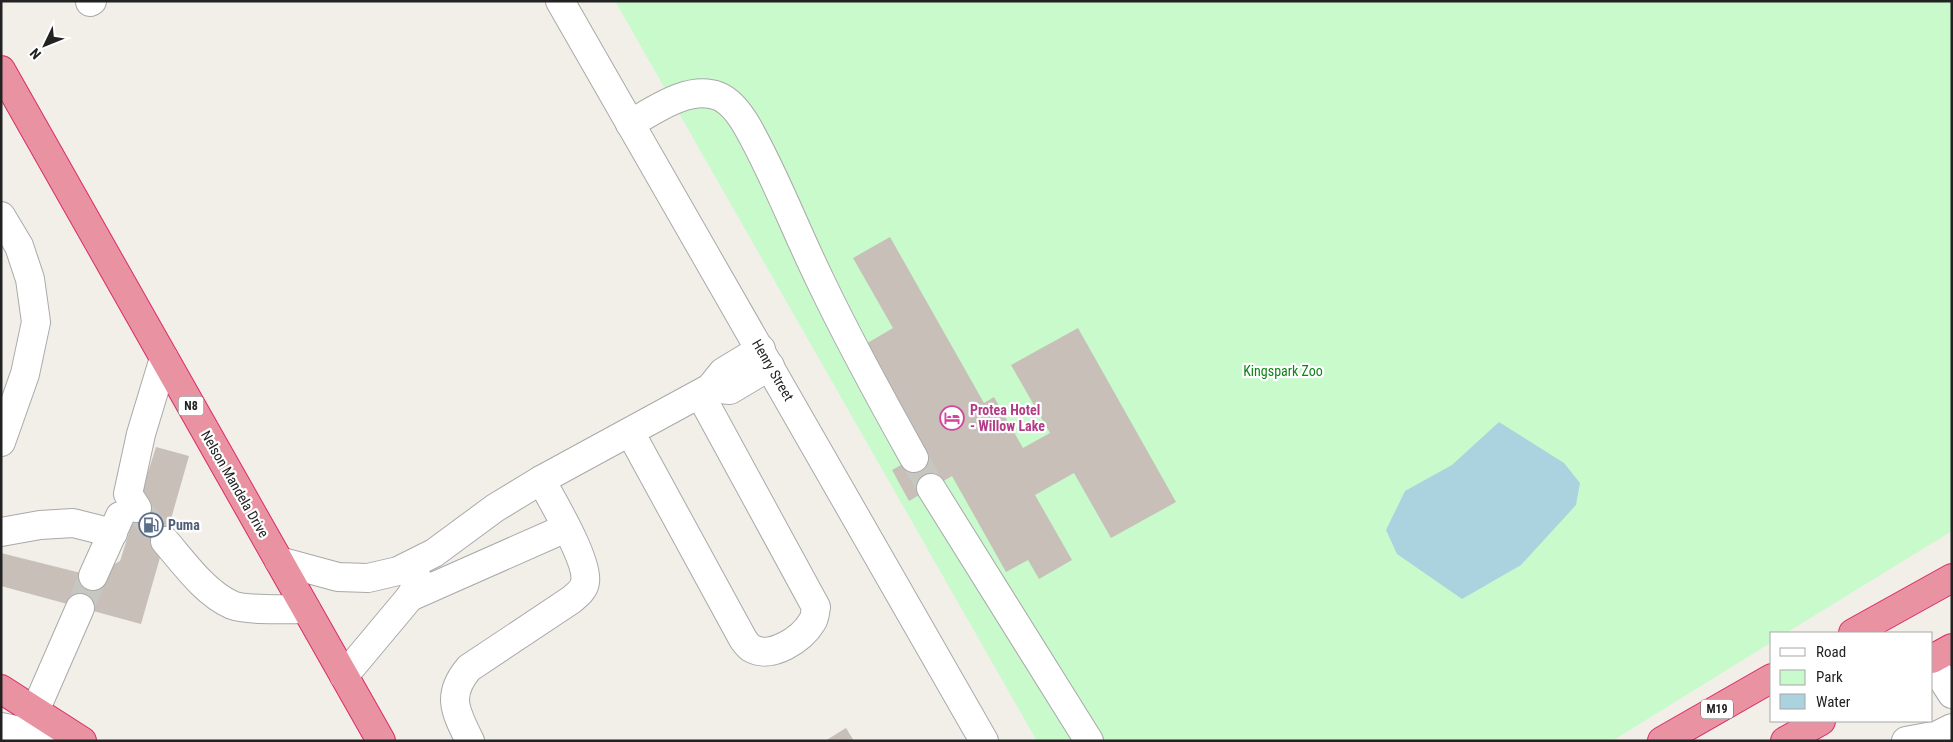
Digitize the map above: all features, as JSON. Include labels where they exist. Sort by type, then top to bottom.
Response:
[{"type":"highway","name":"Nelson Mandela Drive","points":[[1,70],[381,741]]},
{"type":"highway","points":[[1855,632],[1952,578]]},
{"type":"highway","points":[[1933,660],[1952,648]]},
{"type":"highway","name":"M19","points":[[1669,736],[1770,679]]},
{"type":"highway","points":[[1,689],[82,741]]},
{"type":"highway","points":[[1669,736],[1742,712],[1770,696]]},
{"type":"highway","points":[[357,741],[359,702]]},
{"type":"highway","points":[[1785,741],[1819,722]]},
{"type":"street","name":"Henry Street","points":[[560,1],[984,741]]},
{"type":"street","points":[[630,124],[679,98],[698,94],[718,96],[734,107],[746,125],[776,185],[858,357],[914,458]]},
{"type":"street","points":[[1,216],[19,246],[30,279],[36,322],[25,374],[1,442]]},
{"type":"street","points":[[93,576],[113,533],[133,501],[141,434],[164,358]]},
{"type":"street","points":[[279,561],[338,577],[368,578],[398,571],[434,553],[495,508],[541,480],[705,391],[730,390],[766,358]]},
{"type":"street","points":[[630,432],[743,639],[750,648],[759,650],[772,651],[785,646],[802,635],[813,621],[816,607],[705,391]]},
{"type":"street","points":[[470,741],[459,719],[454,696],[457,682],[469,668],[572,600],[585,583],[585,570],[541,480]]},
{"type":"street","points":[[932,488],[1088,741]]},
{"type":"street","points":[[1,532],[40,525],[73,523],[113,533]]},
{"type":"street","points":[[410,597],[566,528]]},
{"type":"street","points":[[165,541],[200,580],[215,594],[233,606],[306,609]]},
{"type":"street","points":[[344,676],[410,597],[434,553]]},
{"type":"street","points":[[35,711],[80,608]]},
{"type":"street","points":[[1933,663],[1952,694]]},
{"type":"street","points":[[1,727],[72,741]]},
{"type":"street","points":[[1906,741],[1938,735],[1952,728]]},
{"type":"green space","name":"Kingspark Zoo","points":[[615,1],[1952,1],[1952,531],[1788,632],[1770,632],[1770,643],[1612,741],[1037,741]]},
{"type":"water","points":[[1499,422],[1564,463],[1580,483],[1576,505],[1521,565],[1462,599],[1397,554],[1386,530],[1405,491],[1452,465]]},
{"type":"building","name":"Protea Hotel - Willow Lake","points":[[890,237],[984,403],[994,397],[1023,448],[1050,433],[1011,365],[1078,328],[1176,502],[1111,538],[1074,473],[1035,495],[1072,560],[1039,579],[1028,560],[1006,572],[952,476],[909,501],[892,470],[919,455],[859,348],[893,328],[853,258]]},
{"type":"building","name":"Puma","points":[[156,447],[189,456],[141,624],[1,586],[1,553],[93,576],[120,561]]},
{"type":"building","points":[[846,728],[854,741],[825,741]]},
{"type":"tunnel","points":[[914,458],[931,488]]},
{"type":"tunnel","points":[[137,508],[165,541]]},
{"type":"tunnel","points":[[80,608],[93,576]]},
{"type":"place","name":"Protea Hotel - Willow Lake","points":[[952,418]]},
{"type":"place","name":"Puma","points":[[151,525]]}]
